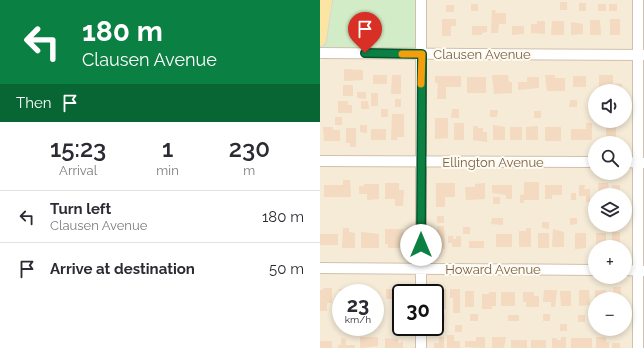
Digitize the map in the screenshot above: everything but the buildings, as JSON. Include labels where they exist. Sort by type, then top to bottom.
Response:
[{"type":"main road","points":[[320,40],[326,0]]},
{"type":"street","points":[[421,0],[421,284]]},
{"type":"street","points":[[638,0],[641,55],[641,270],[638,348]]},
{"type":"street","name":"Clausen Avenue","points":[[320,53],[641,55]]},
{"type":"street","name":"Ellington Avenue","points":[[320,161],[588,162]]},
{"type":"street","name":"Howard Avenue","points":[[320,268],[588,270]]},
{"type":"street","points":[[421,336],[421,348]]},
{"type":"shaded area","points":[[419,0],[644,0],[644,348],[320,348],[320,63],[322,49]]},
{"type":"green space","points":[[329,0],[419,0],[419,51],[322,49]]},
{"type":"slow traffic","points":[[402,54],[422,54],[421,84]]},
{"type":"route","points":[[365,53],[422,54],[421,245]]}]
